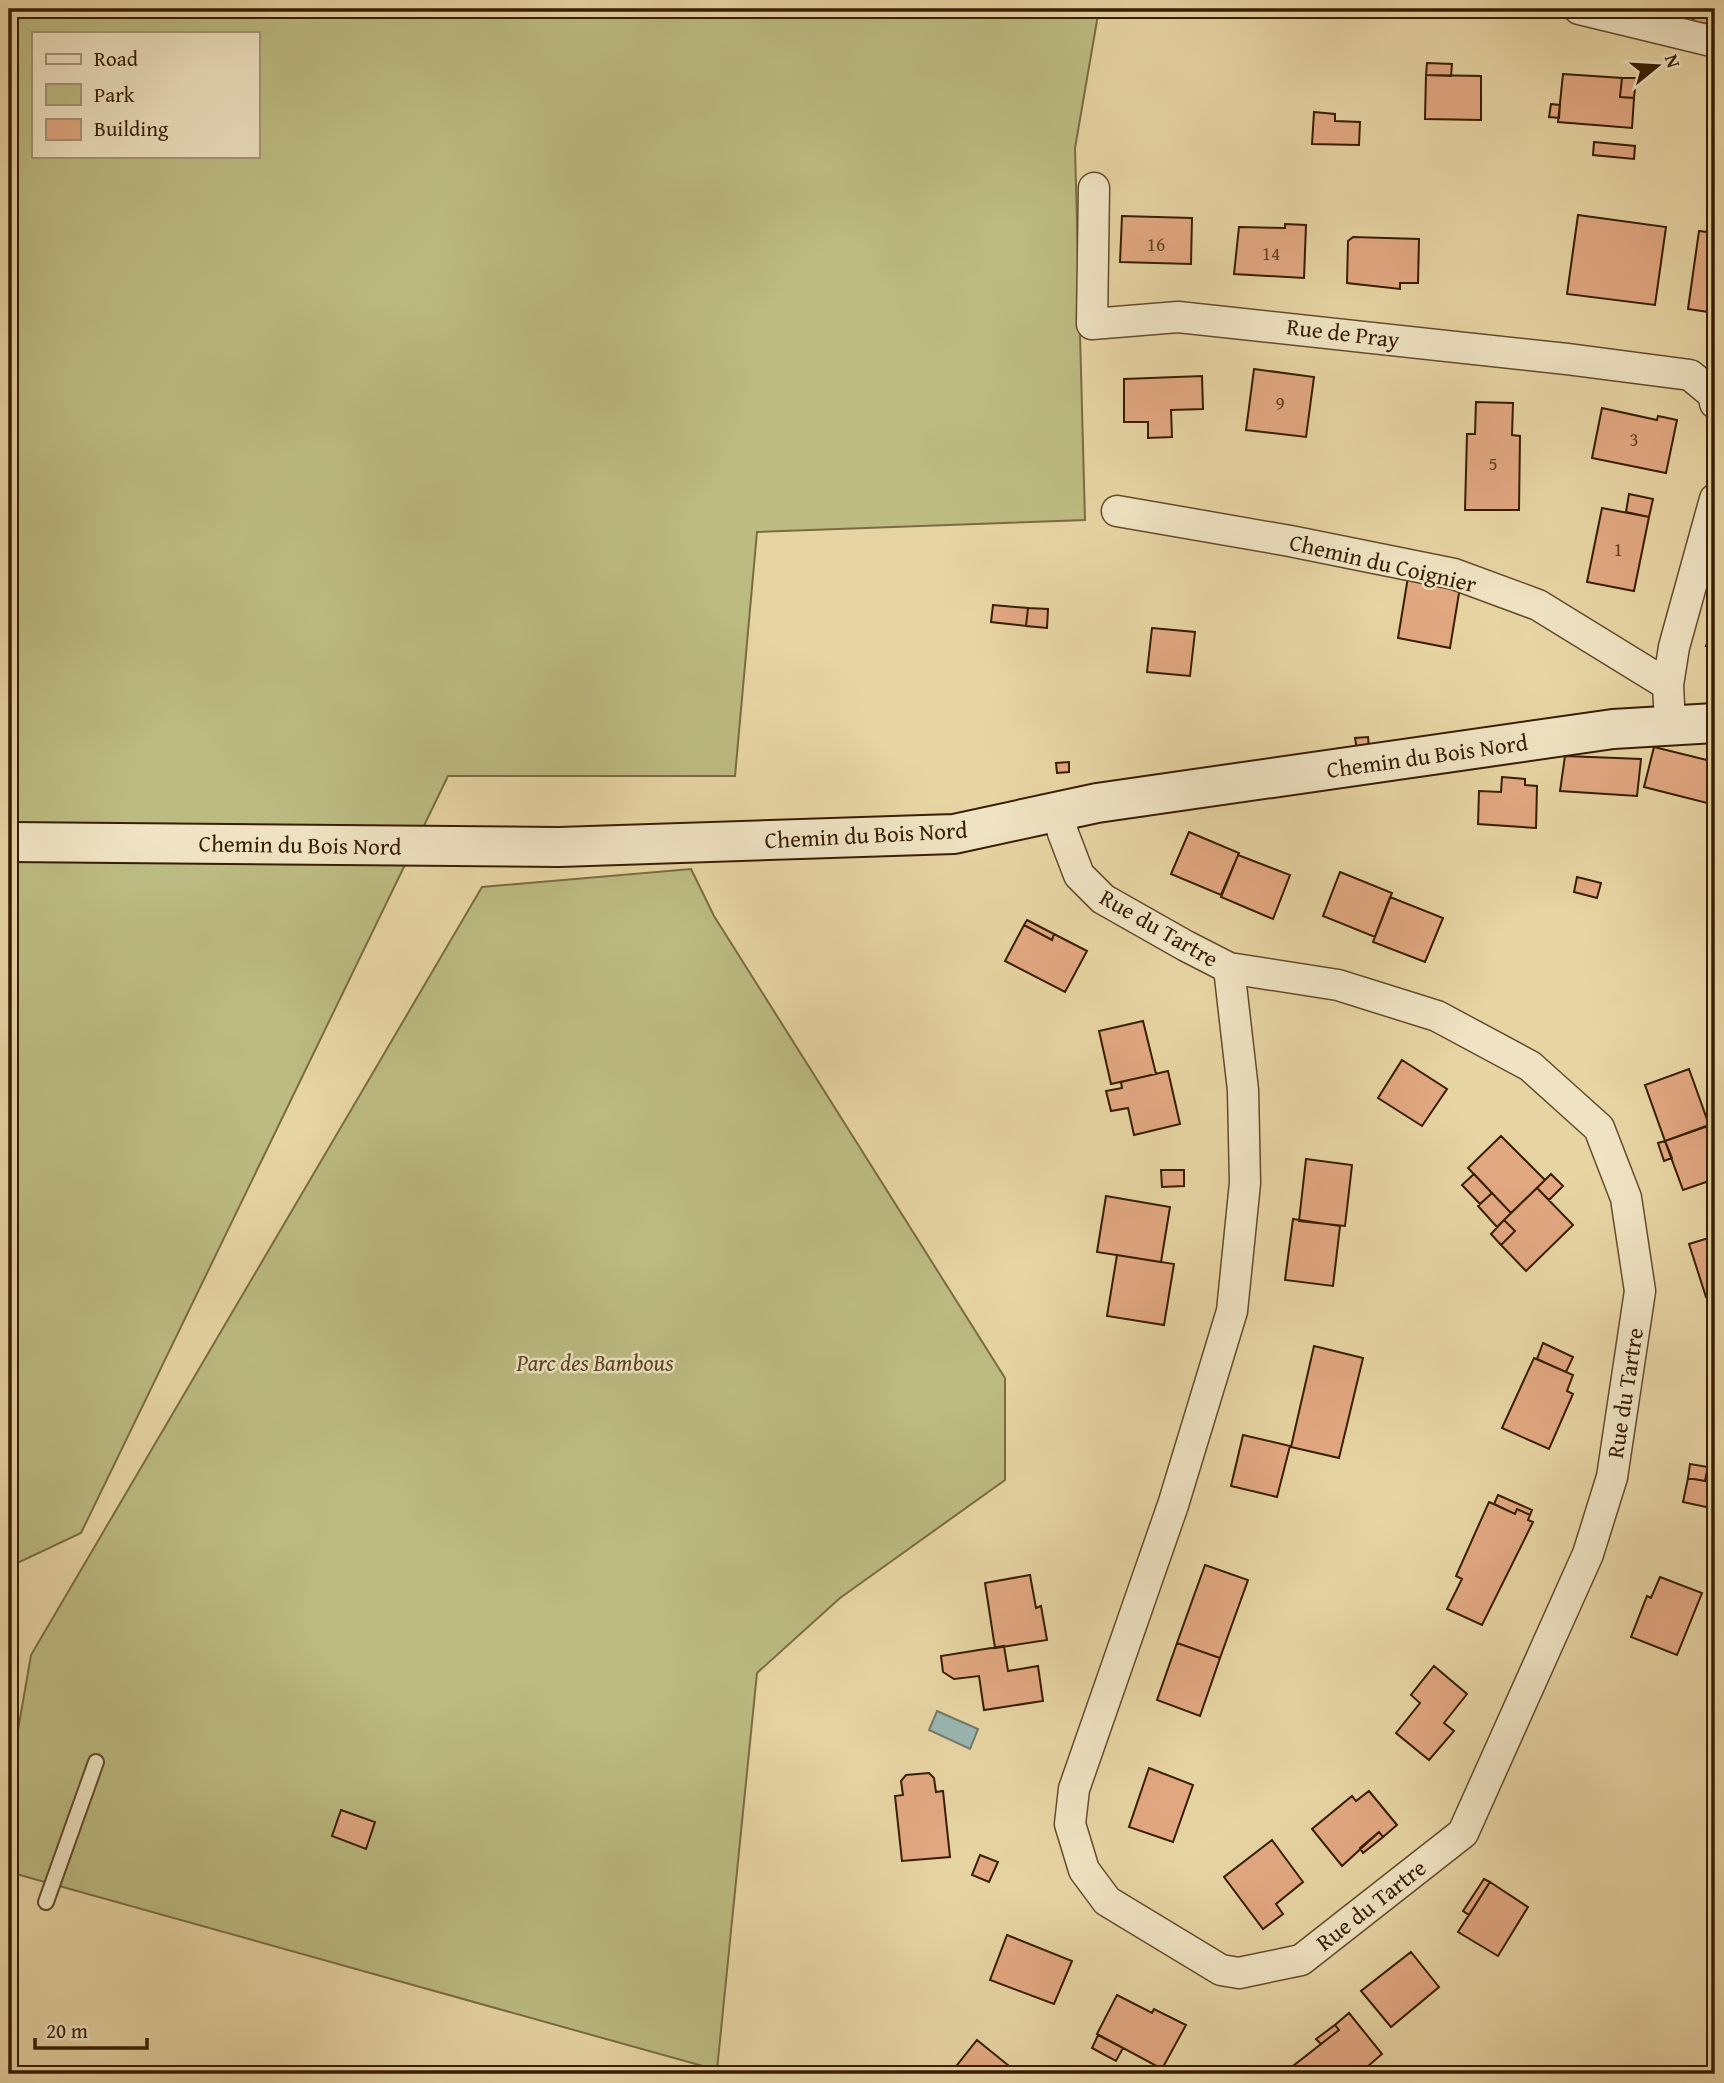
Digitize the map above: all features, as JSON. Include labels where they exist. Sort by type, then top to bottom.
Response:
[{"type":"street","points":[[1579,9],[1715,42]]},
{"type":"street","name":"Rue de Pray","points":[[1094,188],[1092,324],[1178,317],[1690,374],[1713,394],[1715,403]]},
{"type":"street","points":[[1670,723],[1668,685],[1674,648],[1715,499]]},
{"type":"street","name":"Chemin du Coignier","points":[[1117,511],[1290,541],[1454,574],[1538,605],[1668,685]]},
{"type":"street","name":"Chemin du Bois Nord","points":[[9,842],[559,847],[954,834],[1010,824],[1058,810],[1613,729],[1670,723],[1715,723]]},
{"type":"street","name":"Rue du Tartre","points":[[1058,810],[1063,833],[1079,874],[1103,899],[1229,968],[1338,985],[1437,1016],[1530,1066],[1599,1128],[1626,1198],[1640,1291],[1612,1476],[1588,1554],[1462,1833],[1301,1960],[1239,1973],[1221,1970],[1107,1901],[1084,1870],[1070,1824],[1074,1789],[1173,1505],[1232,1311],[1245,1183],[1243,1090],[1229,968]]},
{"type":"lane","points":[[46,1902],[96,1762]]},
{"type":"green space","points":[[9,9],[1099,9],[1075,148],[1085,520],[757,532],[735,776],[448,776],[81,1533],[9,1567]]},
{"type":"green space","name":"Parc des Bambous","points":[[691,869],[714,916],[1005,1378],[1005,1480],[840,1598],[757,1673],[717,2070],[9,1872],[9,1782],[31,1655],[482,887]]},
{"type":"water","points":[[937,1711],[978,1729],[970,1749],[929,1730]]},
{"type":"building","points":[[1696,9],[1715,9],[1715,26],[1693,21]]},
{"type":"building","points":[[1427,63],[1452,64],[1451,76],[1426,75]]},
{"type":"building","points":[[1563,74],[1622,78],[1620,97],[1634,98],[1632,128],[1558,122]]},
{"type":"building","points":[[1426,75],[1481,76],[1481,120],[1425,119]]},
{"type":"building","points":[[1622,78],[1636,78],[1634,98],[1620,97]]},
{"type":"building","points":[[1551,104],[1560,105],[1559,118],[1549,117]]},
{"type":"building","points":[[1314,112],[1335,114],[1335,121],[1360,122],[1359,145],[1312,144]]},
{"type":"building","points":[[1594,142],[1635,146],[1634,159],[1593,155]]},
{"type":"building","points":[[1578,215],[1666,227],[1655,305],[1567,294]]},
{"type":"building","points":[[1122,216],[1192,218],[1191,264],[1120,262]]},
{"type":"building","points":[[1285,224],[1306,225],[1304,278],[1234,274],[1239,227],[1285,228]]},
{"type":"building","points":[[1699,231],[1715,233],[1715,313],[1688,309]]},
{"type":"building","points":[[1353,237],[1419,239],[1418,283],[1400,283],[1400,289],[1347,283],[1348,241]]},
{"type":"building","points":[[1254,369],[1314,377],[1306,437],[1246,430]]},
{"type":"building","points":[[1202,376],[1203,409],[1171,410],[1172,437],[1148,438],[1148,422],[1124,422],[1124,379]]},
{"type":"building","points":[[1476,402],[1513,403],[1512,435],[1520,436],[1519,510],[1465,510],[1467,434],[1475,434]]},
{"type":"building","points":[[1602,408],[1657,420],[1658,416],[1677,420],[1666,473],[1592,458]]},
{"type":"building","points":[[1629,494],[1653,499],[1649,517],[1626,512]]},
{"type":"building","points":[[1602,508],[1649,517],[1634,591],[1587,582]]},
{"type":"building","points":[[1408,577],[1460,587],[1450,648],[1398,638]]},
{"type":"building","points":[[993,605],[1028,608],[1026,626],[991,622]]},
{"type":"building","points":[[1028,608],[1048,609],[1047,628],[1026,626]]},
{"type":"building","points":[[1715,620],[1715,649],[1706,646]]},
{"type":"building","points":[[1152,628],[1195,632],[1190,676],[1147,672]]},
{"type":"building","points":[[1368,737],[1369,748],[1357,750],[1355,738]]},
{"type":"building","points":[[1654,747],[1715,762],[1715,805],[1644,787]]},
{"type":"building","points":[[1565,756],[1641,759],[1637,796],[1560,791]]},
{"type":"building","points":[[1069,762],[1069,772],[1057,773],[1056,763]]},
{"type":"building","points":[[1502,777],[1525,779],[1525,785],[1537,786],[1536,828],[1478,824],[1479,791],[1501,792]]},
{"type":"building","points":[[1189,832],[1239,853],[1221,895],[1171,874]]},
{"type":"building","points":[[1238,855],[1290,875],[1273,919],[1221,897]]},
{"type":"building","points":[[1340,872],[1392,893],[1375,937],[1323,916]]},
{"type":"building","points":[[1577,877],[1601,883],[1597,898],[1574,892]]},
{"type":"building","points":[[1390,897],[1443,918],[1425,962],[1373,942]]},
{"type":"building","points":[[1027,920],[1054,934],[1052,940],[1024,925]]},
{"type":"building","points":[[1024,925],[1052,940],[1054,934],[1087,951],[1065,992],[1005,961]]},
{"type":"building","points":[[1143,1021],[1156,1074],[1111,1084],[1099,1031]]},
{"type":"building","points":[[1402,1060],[1447,1089],[1422,1126],[1378,1098]]},
{"type":"building","points":[[1689,1069],[1709,1125],[1665,1141],[1645,1085]]},
{"type":"building","points":[[1168,1071],[1180,1124],[1134,1135],[1128,1108],[1111,1111],[1106,1091],[1122,1088],[1121,1082]]},
{"type":"building","points":[[1708,1126],[1715,1150],[1715,1179],[1683,1190],[1665,1141]]},
{"type":"building","points":[[1501,1136],[1545,1180],[1511,1213],[1468,1168]]},
{"type":"building","points":[[1665,1141],[1672,1158],[1664,1161],[1658,1143]]},
{"type":"building","points":[[1306,1159],[1352,1165],[1345,1226],[1299,1221]]},
{"type":"building","points":[[1161,1170],[1184,1170],[1184,1186],[1162,1187]]},
{"type":"building","points":[[1474,1174],[1492,1193],[1480,1204],[1462,1185]]},
{"type":"building","points":[[1551,1174],[1563,1186],[1549,1200],[1537,1188]]},
{"type":"building","points":[[1537,1188],[1573,1225],[1526,1271],[1501,1245],[1515,1231],[1504,1220]]},
{"type":"building","points":[[1492,1193],[1511,1213],[1497,1227],[1478,1206]]},
{"type":"building","points":[[1106,1196],[1170,1207],[1161,1262],[1097,1252]]},
{"type":"building","points":[[1293,1219],[1340,1226],[1333,1286],[1285,1280]]},
{"type":"building","points":[[1504,1220],[1515,1231],[1501,1245],[1491,1234]]},
{"type":"building","points":[[1715,1236],[1715,1294],[1706,1297],[1689,1244]]},
{"type":"building","points":[[1117,1255],[1174,1264],[1164,1325],[1107,1316]]},
{"type":"building","points":[[1543,1343],[1573,1357],[1566,1372],[1537,1359]]},
{"type":"building","points":[[1314,1346],[1363,1358],[1339,1458],[1291,1447]]},
{"type":"building","points":[[1534,1358],[1573,1375],[1567,1391],[1573,1394],[1549,1449],[1502,1428]]},
{"type":"building","points":[[1715,1432],[1715,1509],[1683,1502],[1688,1478],[1705,1481]]},
{"type":"building","points":[[1243,1435],[1290,1446],[1277,1497],[1231,1486]]},
{"type":"building","points":[[1690,1464],[1708,1467],[1705,1481],[1688,1478]]},
{"type":"building","points":[[1498,1495],[1532,1510],[1530,1515],[1517,1509],[1515,1514],[1494,1504]]},
{"type":"building","points":[[1489,1502],[1515,1514],[1517,1509],[1530,1515],[1528,1520],[1533,1522],[1482,1625],[1447,1609],[1462,1579],[1456,1576]]},
{"type":"building","points":[[1205,1565],[1248,1580],[1220,1658],[1177,1643]]},
{"type":"building","points":[[1030,1575],[1036,1608],[1041,1606],[1047,1640],[995,1648],[985,1583]]},
{"type":"building","points":[[1660,1577],[1702,1593],[1677,1655],[1631,1637],[1647,1596],[1651,1598]]},
{"type":"building","points":[[1177,1643],[1220,1658],[1200,1716],[1157,1700]]},
{"type":"building","points":[[1004,1646],[1008,1671],[1038,1666],[1043,1701],[984,1710],[979,1676],[954,1679],[943,1672],[941,1656]]},
{"type":"building","points":[[1434,1666],[1467,1694],[1444,1723],[1454,1731],[1429,1760],[1396,1733],[1420,1703],[1411,1695]]},
{"type":"building","points":[[1149,1768],[1193,1785],[1173,1842],[1129,1827]]},
{"type":"building","points":[[929,1773],[934,1778],[936,1792],[943,1791],[950,1857],[902,1861],[895,1796],[903,1795],[901,1781],[906,1775]]},
{"type":"building","points":[[1369,1791],[1397,1825],[1383,1837],[1379,1832],[1342,1866],[1312,1829],[1352,1796],[1356,1801]]},
{"type":"building","points":[[341,1810],[375,1822],[366,1849],[332,1836]]},
{"type":"building","points":[[1379,1832],[1383,1837],[1363,1853],[1360,1848]]},
{"type":"building","points":[[1272,1840],[1303,1882],[1276,1904],[1283,1914],[1263,1929],[1224,1877]]},
{"type":"building","points":[[980,1855],[998,1862],[989,1882],[972,1875]]},
{"type":"building","points":[[1484,1879],[1490,1882],[1469,1915],[1463,1911]]},
{"type":"building","points":[[1490,1882],[1528,1907],[1498,1956],[1458,1932]]},
{"type":"building","points":[[1007,1935],[1072,1961],[1054,2004],[990,1980]]},
{"type":"building","points":[[1411,1952],[1439,1987],[1391,2027],[1361,1991]]},
{"type":"building","points":[[1117,1995],[1152,2013],[1154,2009],[1186,2025],[1162,2069],[1097,2034]]},
{"type":"building","points":[[1349,2013],[1382,2054],[1359,2074],[1300,2074],[1293,2066],[1339,2030],[1335,2025]]},
{"type":"building","points":[[1335,2025],[1339,2030],[1321,2044],[1316,2039]]},
{"type":"building","points":[[1098,2035],[1123,2048],[1116,2061],[1092,2048]]},
{"type":"building","points":[[977,2040],[1019,2074],[950,2074]]}]
